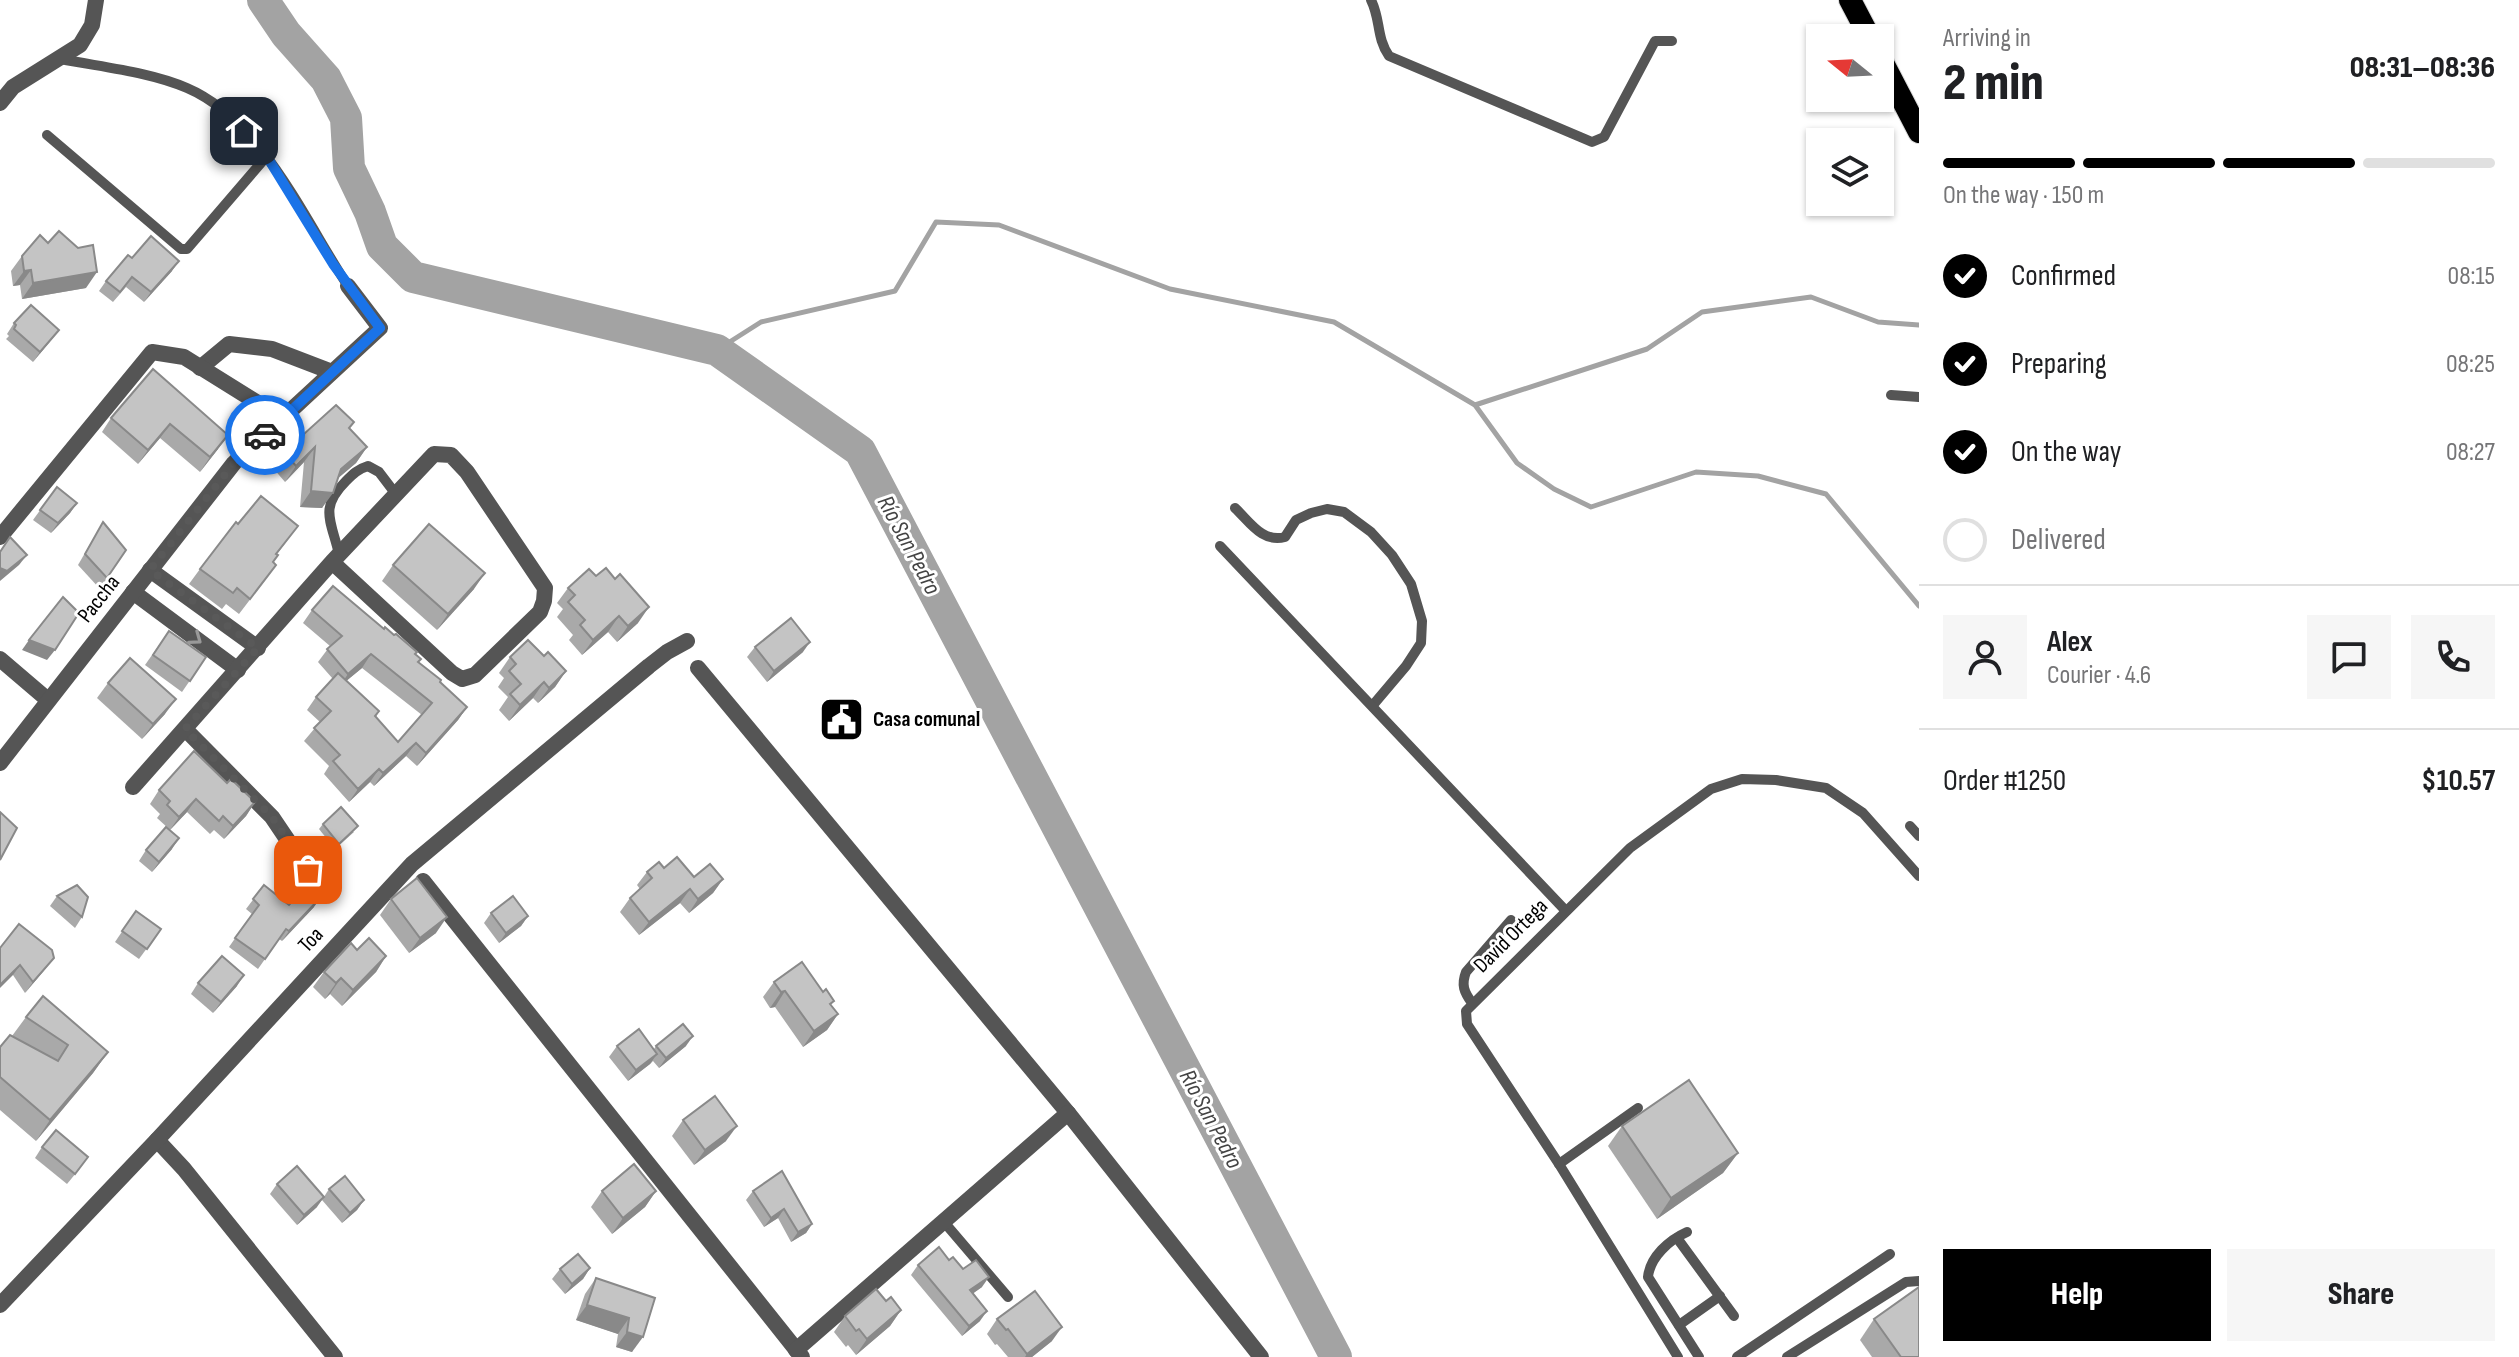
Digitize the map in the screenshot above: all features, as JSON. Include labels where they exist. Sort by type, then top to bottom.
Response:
[{"type":"highway","points":[[1850,0],[1863,24]]},
{"type":"highway","points":[[1894,84],[1919,132]]},
{"type":"street","points":[[0,103],[13,87],[80,45],[92,25],[96,0]]},
{"type":"street","name":"Paccha","points":[[0,763],[234,463],[380,328],[348,286]]},
{"type":"street","points":[[200,368],[229,344],[272,349],[332,372]]},
{"type":"street","points":[[0,537],[152,352],[184,357],[282,418]]},
{"type":"street","points":[[133,787],[335,558],[429,456],[439,452],[451,455],[467,472],[545,588],[544,601],[540,612],[475,675],[462,679],[452,673],[335,558]]},
{"type":"street","points":[[150,570],[258,648]]},
{"type":"street","points":[[133,592],[238,670]]},
{"type":"street","name":"Toa","points":[[0,1305],[412,864],[649,666],[687,641]]},
{"type":"street","points":[[0,659],[48,700]]},
{"type":"street","points":[[698,668],[1068,1113],[1261,1357]]},
{"type":"street","points":[[185,729],[272,817],[322,891]]},
{"type":"street","points":[[423,881],[799,1354],[1068,1113]]},
{"type":"street","points":[[157,1140],[184,1169],[335,1357]]},
{"type":"lane","points":[[1371,0],[1380,25],[1379,41],[1389,56],[1592,142],[1604,137],[1655,41],[1672,41]]},
{"type":"lane","points":[[61,59],[186,87],[217,106],[261,147],[348,286]]},
{"type":"lane","points":[[47,135],[181,249],[187,249],[267,156]]},
{"type":"lane","points":[[1891,395],[1919,397]]},
{"type":"lane","points":[[335,558],[329,512],[332,495],[359,469],[368,466],[379,472],[395,493]]},
{"type":"lane","points":[[1235,508],[1265,538],[1273,539],[1285,537],[1296,520],[1311,513],[1327,509],[1344,512],[1371,532],[1392,555],[1411,584],[1422,621],[1421,643],[1373,705]]},
{"type":"lane","points":[[1220,546],[1565,910]]},
{"type":"lane","name":"David Ortega","points":[[1678,1357],[1559,1164],[1467,1024],[1466,1011],[1630,848],[1711,789],[1742,779],[1776,780],[1826,788],[1863,813],[1919,876]]},
{"type":"lane","points":[[1910,826],[1919,836]]},
{"type":"lane","points":[[1472,1003],[1465,994],[1462,982],[1466,972],[1511,920]]},
{"type":"lane","points":[[1559,1164],[1638,1108]]},
{"type":"lane","points":[[944,1222],[1008,1297]]},
{"type":"lane","points":[[1699,1357],[1648,1277],[1649,1267],[1656,1255],[1682,1235],[1734,1316]]},
{"type":"lane","points":[[1737,1357],[1890,1254]]},
{"type":"lane","points":[[1787,1357],[1906,1282],[1919,1281]]},
{"type":"lane","points":[[1679,1325],[1720,1296]]},
{"type":"building","points":[[59,231],[78,248],[93,245],[97,272],[33,283],[31,270],[24,271],[22,256],[40,235],[48,243]]},
{"type":"building","points":[[151,236],[179,261],[151,292],[132,277],[120,292],[106,281],[128,255],[132,258]]},
{"type":"building","points":[[31,305],[59,330],[40,352],[14,329],[14,323]]},
{"type":"building","points":[[153,369],[228,435],[210,457],[170,424],[148,450],[111,418]]},
{"type":"building","points":[[336,405],[354,422],[349,428],[367,447],[341,469],[333,493],[311,491],[315,447],[296,466],[284,452]]},
{"type":"building","points":[[57,487],[77,503],[58,523],[40,510]]},
{"type":"building","points":[[261,496],[298,526],[276,554],[273,562],[276,565],[250,599],[237,588],[233,593],[200,569],[236,522],[238,524]]},
{"type":"building","points":[[103,522],[126,550],[107,578],[85,554]]},
{"type":"building","points":[[429,524],[485,573],[448,614],[393,565]]},
{"type":"building","points":[[10,537],[27,555],[7,571],[0,568],[0,552]]},
{"type":"building","points":[[606,568],[615,579],[620,574],[649,607],[628,626],[619,616],[593,640],[580,625],[585,620],[568,602],[575,595],[568,588],[589,569],[596,576]]},
{"type":"building","points":[[333,586],[417,652],[415,654],[421,659],[418,662],[467,707],[426,753],[416,743],[383,773],[379,769],[358,789],[333,761],[340,755],[314,728],[331,711],[316,697],[338,673],[379,711],[375,716],[398,742],[432,703],[371,654],[348,674],[327,649],[342,636],[312,610]]},
{"type":"building","points":[[63,597],[79,613],[55,650],[29,640]]},
{"type":"building","points":[[791,618],[810,642],[774,671],[755,647]]},
{"type":"building","points":[[169,631],[206,657],[190,681],[153,655]]},
{"type":"building","points":[[528,640],[544,656],[548,652],[566,671],[549,688],[544,682],[520,705],[510,694],[521,684],[509,671],[516,664],[510,657]]},
{"type":"building","points":[[130,658],[176,699],[153,724],[108,683]]},
{"type":"building","points":[[194,751],[227,783],[231,779],[255,802],[233,826],[223,816],[219,821],[196,799],[179,817],[167,805],[170,801],[159,790]]},
{"type":"building","points":[[341,807],[358,826],[339,844],[323,824]]},
{"type":"building","points":[[0,812],[17,828],[0,860]]},
{"type":"building","points":[[166,827],[179,838],[159,862],[146,850]]},
{"type":"building","points":[[677,857],[694,877],[710,864],[723,879],[698,899],[690,889],[649,922],[630,898],[652,878],[647,872],[659,862],[664,868]]},
{"type":"building","points":[[417,878],[447,917],[420,938],[391,899]]},
{"type":"building","points":[[77,885],[88,897],[82,917],[57,896]]},
{"type":"building","points":[[264,885],[289,905],[308,885],[321,897],[289,931],[286,929],[265,959],[235,938],[259,905],[253,899]]},
{"type":"building","points":[[513,896],[528,916],[506,933],[491,913]]},
{"type":"building","points":[[136,911],[161,929],[147,949],[122,931]]},
{"type":"building","points":[[19,924],[52,950],[54,958],[33,982],[20,965],[0,985],[0,948]]},
{"type":"building","points":[[369,938],[386,956],[353,990],[341,978],[336,983],[324,972],[351,943],[357,950]]},
{"type":"building","points":[[222,956],[244,975],[221,1002],[198,983]]},
{"type":"building","points":[[802,962],[823,992],[826,989],[834,1001],[830,1004],[838,1014],[814,1031],[785,991],[781,992],[774,982]]},
{"type":"building","points":[[43,996],[108,1052],[50,1120],[0,1077],[0,1047],[10,1035],[58,1061],[68,1045],[26,1017]]},
{"type":"building","points":[[683,1024],[693,1036],[666,1058],[656,1046]]},
{"type":"building","points":[[639,1029],[657,1054],[636,1070],[617,1046]]},
{"type":"building","points":[[1689,1080],[1738,1153],[1671,1198],[1622,1126]]},
{"type":"building","points":[[715,1096],[737,1126],[705,1150],[683,1120]]},
{"type":"building","points":[[56,1130],[88,1157],[75,1174],[42,1147]]},
{"type":"building","points":[[634,1164],[656,1191],[623,1218],[602,1191]]},
{"type":"building","points":[[297,1166],[324,1197],[304,1215],[277,1184]]},
{"type":"building","points":[[782,1171],[812,1224],[798,1232],[784,1209],[771,1218],[753,1191]]},
{"type":"building","points":[[345,1176],[364,1200],[350,1213],[329,1189]]},
{"type":"building","points":[[939,1247],[949,1260],[953,1257],[963,1269],[976,1260],[989,1277],[970,1290],[987,1311],[969,1326],[918,1265]]},
{"type":"building","points":[[578,1254],[590,1268],[572,1284],[560,1269]]},
{"type":"building","points":[[596,1278],[655,1298],[643,1337],[627,1332],[629,1318],[587,1305]]},
{"type":"building","points":[[1919,1287],[1919,1357],[1901,1357],[1874,1319]]},
{"type":"building","points":[[876,1289],[886,1301],[891,1297],[901,1310],[867,1339],[859,1329],[856,1331],[845,1316]]},
{"type":"building","points":[[1035,1291],[1062,1327],[1027,1354],[997,1319]]},
{"type":"waterway","name":"Río San Pedro","points":[[263,0],[286,34],[326,79],[346,118],[349,168],[382,246],[413,277],[717,350],[860,451],[1336,1357]]},
{"type":"waterway","points":[[717,350],[761,322],[895,291],[936,222],[999,225],[1170,289],[1334,322],[1475,405],[1517,463],[1554,489],[1591,507],[1696,472],[1758,476],[1826,494],[1919,606]]},
{"type":"waterway","points":[[1475,405],[1647,349],[1702,312],[1811,297],[1878,322],[1919,325]]},
{"type":"way so far","points":[[265,435],[234,463],[150,570],[258,648],[185,729],[272,817],[308,870]]},
{"type":"place","name":"Casa comunal","points":[[842,719]]},
{"type":"route","points":[[244,131],[261,147],[333,264],[380,328],[265,435]]}]
